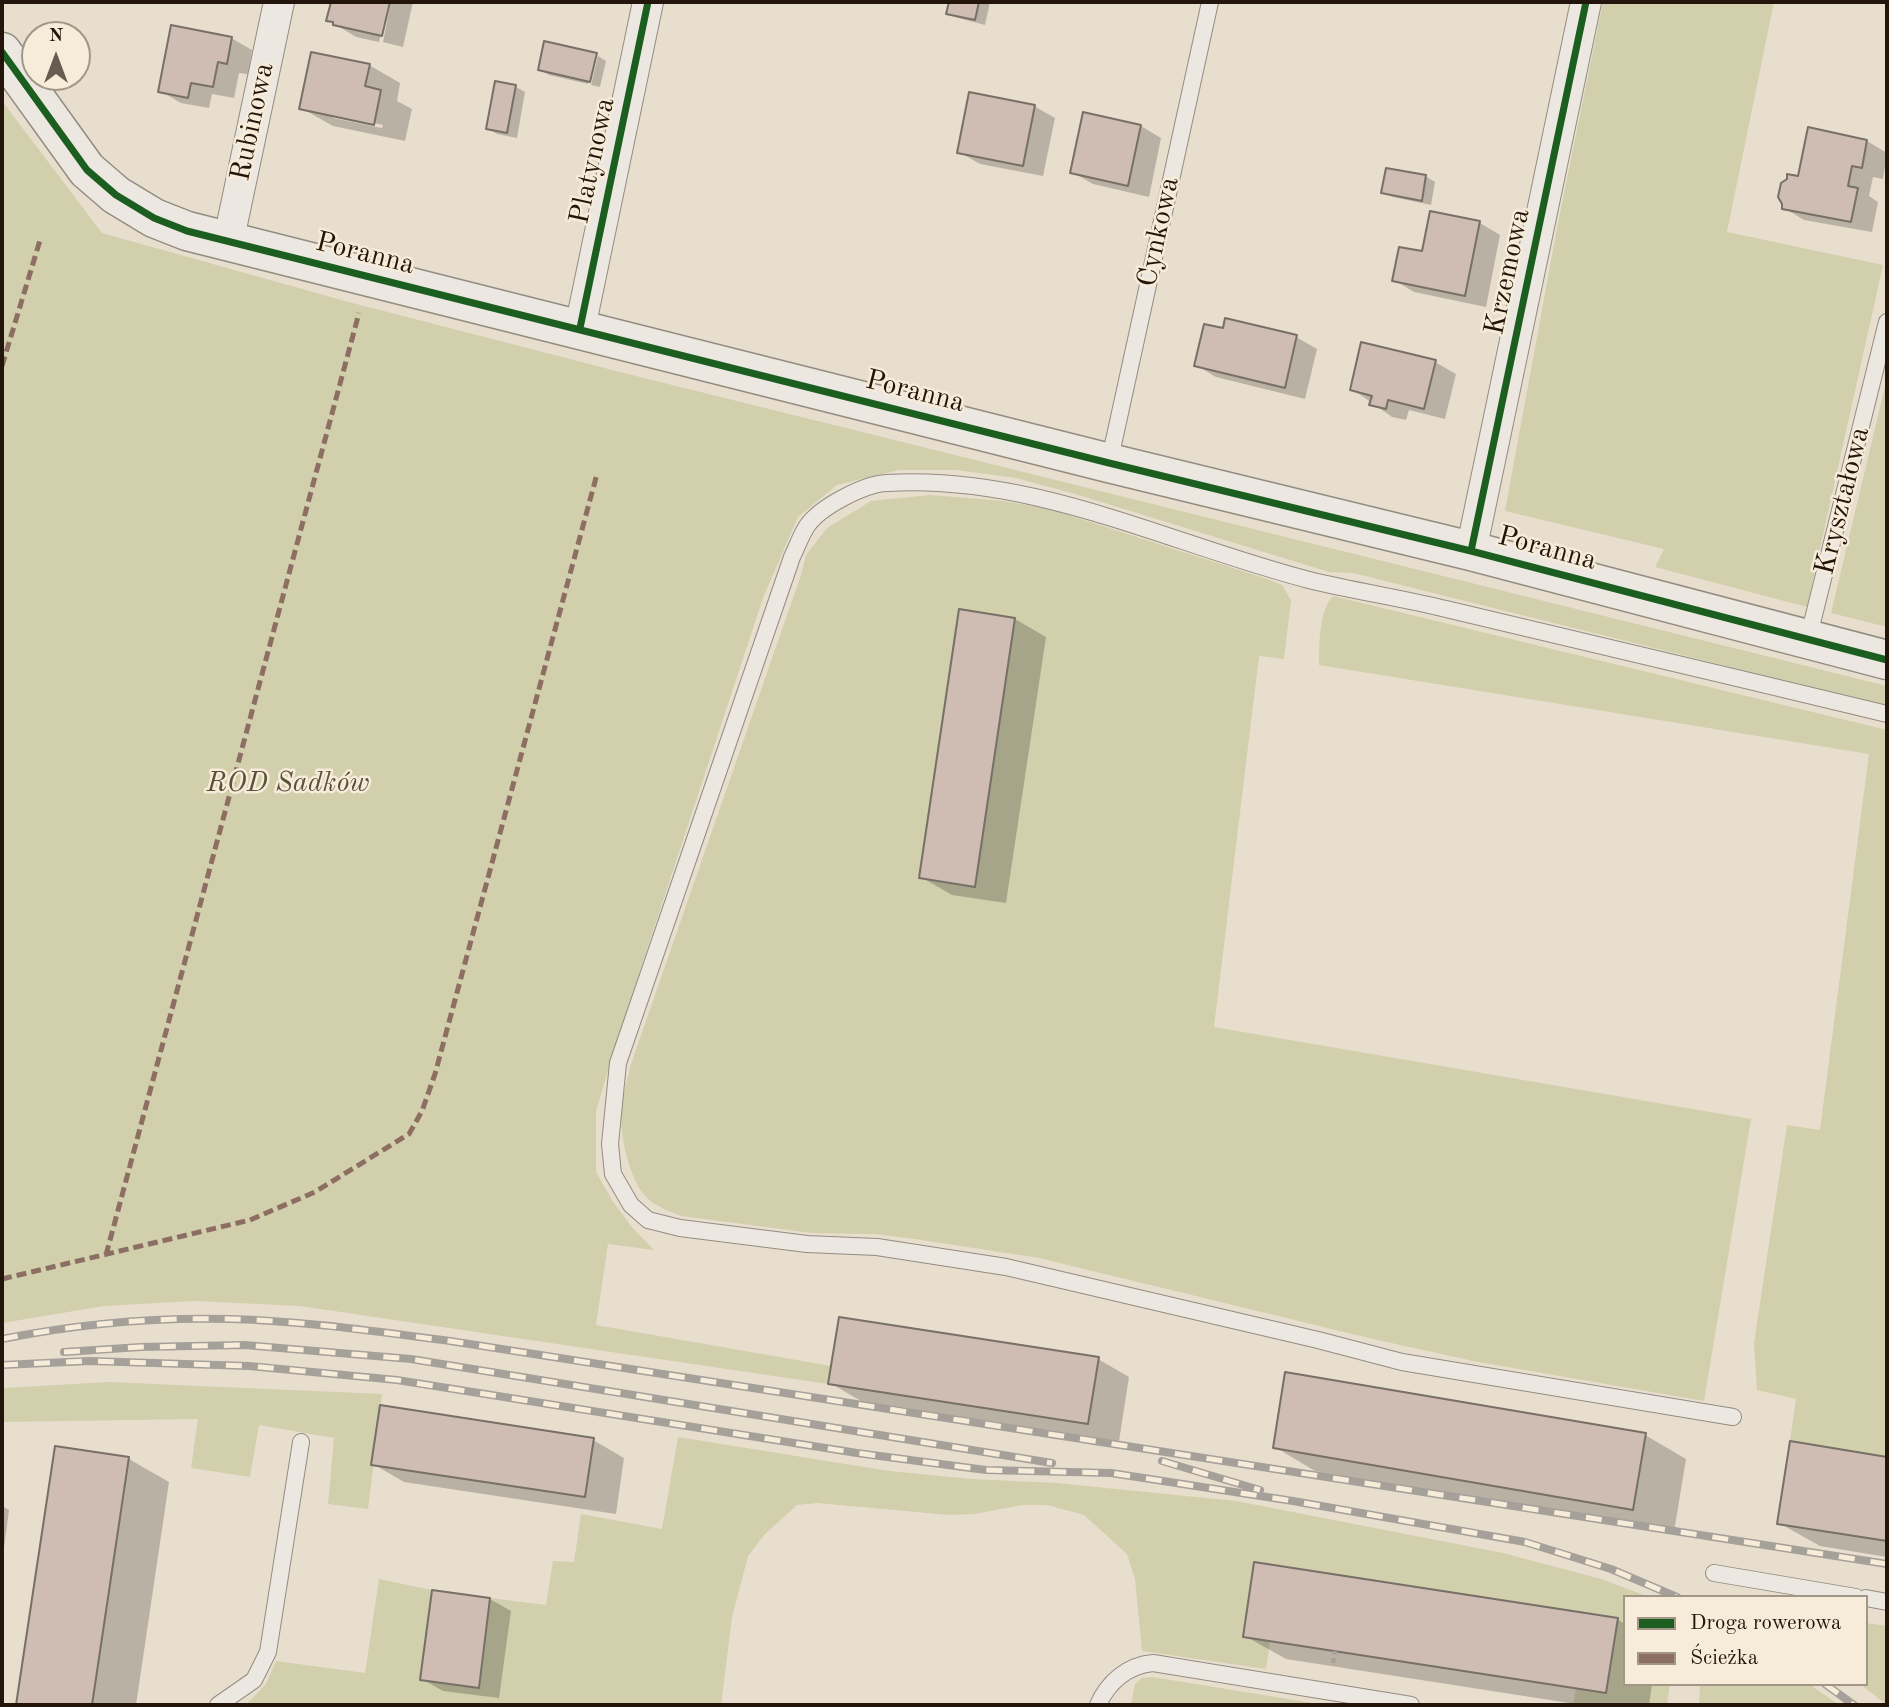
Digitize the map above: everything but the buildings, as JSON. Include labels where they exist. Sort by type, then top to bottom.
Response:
[{"type":"street","name":"Rubinowa","points":[[228,243],[279,2]]},
{"type":"street","name":"Platynowa","points":[[580,328],[648,2]]},
{"type":"street","name":"Krzemowa","points":[[1471,551],[1586,2]]},
{"type":"street","name":"Poranna","points":[[2,52],[87,170],[116,195],[153,218],[228,243],[580,328],[1109,463],[1471,551],[1887,660]]},
{"type":"lane","name":"Cynkowa","points":[[1109,463],[1210,2]]},
{"type":"lane","name":"Kryształowa","points":[[1808,639],[1887,322]]},
{"type":"lane","points":[[1733,1417],[1402,1362],[1006,1267],[877,1248],[807,1244],[680,1228],[648,1220],[631,1205],[613,1174],[610,1144],[618,1063],[792,558],[808,524],[816,517],[842,497],[884,483],[954,485],[1050,499],[1209,551],[1311,580],[1442,608],[1887,713]]},
{"type":"lane","points":[[218,1705],[254,1680],[268,1652],[301,1442]]},
{"type":"lane","points":[[1714,1573],[1844,1595]]},
{"type":"lane","points":[[1868,1598],[1887,1602]]},
{"type":"lane","points":[[1098,1705],[1124,1672],[1138,1665],[1153,1663],[1411,1705]]},
{"type":"green space","points":[[1603,2],[1774,2],[1727,232],[1883,265],[1807,607],[1655,567],[1664,549],[1505,511],[1558,223]]},
{"type":"green space","name":"ROD Sadków","points":[[2,101],[102,233],[345,301],[628,374],[1887,686],[1887,706],[1353,573],[1329,572],[1016,478],[957,470],[899,470],[837,485],[798,517],[763,598],[596,1111],[596,1172],[631,1226],[654,1250],[608,1244],[596,1325],[831,1366],[828,1384],[300,1306],[194,1301],[104,1306],[2,1323]]},
{"type":"green space","points":[[1887,378],[1887,627],[1831,613]]},
{"type":"green space","points":[[930,495],[1003,501],[1050,509],[1267,579],[1282,585],[1291,600],[1284,659],[1259,656],[1214,1027],[1751,1119],[1704,1401],[1473,1361],[1039,1258],[875,1234],[812,1233],[681,1216],[647,1198],[635,1180],[623,1141],[621,1116],[631,1064],[806,555],[827,528],[871,501]]},
{"type":"green space","points":[[1333,596],[1887,730],[1887,1457],[1790,1441],[1796,1399],[1757,1390],[1754,1343],[1787,1125],[1820,1130],[1869,754],[1319,665],[1322,619]]},
{"type":"green space","points":[[109,1382],[382,1394],[368,1509],[328,1504],[334,1438],[259,1425],[250,1477],[191,1468],[198,1419],[2,1422],[2,1388]]},
{"type":"green space","points":[[678,1437],[889,1471],[971,1479],[1056,1483],[1236,1501],[1503,1553],[1601,1579],[1644,1595],[1623,1595],[1623,1686],[1670,1686],[1667,1705],[1573,1705],[1576,1688],[1606,1693],[1617,1618],[1255,1562],[1243,1636],[1270,1641],[1266,1669],[1142,1651],[1135,1579],[1127,1554],[1084,1515],[1047,1505],[1022,1505],[974,1514],[950,1515],[817,1503],[797,1505],[765,1534],[748,1556],[732,1617],[721,1705],[246,1705],[266,1684],[276,1661],[365,1673],[379,1579],[432,1590],[420,1680],[478,1688],[490,1598],[546,1605],[553,1561],[574,1562],[581,1514],[662,1529]]},
{"type":"green space","points":[[1868,1623],[1887,1626],[1887,1705],[1863,1686],[1868,1686]]},
{"type":"green space","points":[[1152,1677],[1319,1705],[1131,1705],[1135,1684],[1142,1678]]},
{"type":"green space","points":[[1700,1686],[1812,1686],[1839,1705],[1699,1705]]},
{"type":"railway","points":[[2,1339],[59,1329],[145,1320],[259,1320],[314,1324],[450,1341],[1887,1564]]},
{"type":"railway","points":[[64,1352],[244,1345],[411,1359],[1052,1463]]},
{"type":"railway","points":[[2,1365],[90,1361],[249,1366],[397,1380],[857,1453],[986,1470],[1111,1473],[1293,1501],[1525,1542],[1611,1569],[1672,1595]]},
{"type":"railway","points":[[1162,1461],[1260,1490]]},
{"type":"railway","points":[[1828,1686],[1854,1705]]},
{"type":"marked path","points":[[2,366],[41,237]]},
{"type":"marked path","points":[[106,1255],[359,313]]},
{"type":"marked path","points":[[2,1279],[250,1220],[315,1192],[409,1134],[422,1111],[435,1074],[597,474]]},
{"type":"cycle path","points":[[580,328],[648,2]]},
{"type":"cycle path","points":[[1471,551],[1586,2]]},
{"type":"cycle path","points":[[2,52],[87,170],[116,195],[154,218],[187,231],[1109,463],[1471,551],[1887,660]]}]
